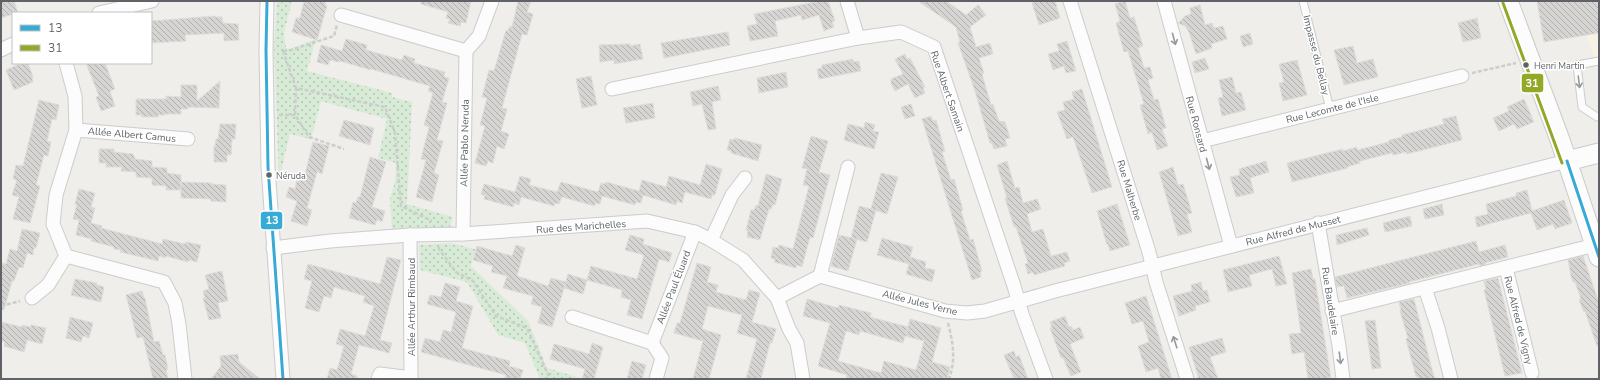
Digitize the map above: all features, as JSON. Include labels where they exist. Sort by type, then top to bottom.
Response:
[{"type":"street","points":[[104,8],[152,1]]},
{"type":"street","points":[[267,1],[266,50],[268,167],[283,379]]},
{"type":"street","points":[[341,15],[466,51],[479,36],[492,1]]},
{"type":"street","points":[[847,1],[858,38]]},
{"type":"street","name":"Rue Malherbe","points":[[1070,1],[1149,252],[1156,282],[1187,379]]},
{"type":"street","name":"Rue Ronsard","points":[[1164,1],[1231,246]]},
{"type":"street","points":[[1332,311],[1506,268],[1597,251],[1567,161],[1508,1]]},
{"type":"street","name":"Rue Albert Samain","points":[[612,89],[858,38],[901,32],[934,47],[1022,314],[1046,379]]},
{"type":"street","points":[[1,50],[12,44]]},
{"type":"street","name":"Allée Pablo Neruda","points":[[463,234],[466,51]]},
{"type":"street","name":"Allée Albert Camus","points":[[66,64],[75,96],[76,130],[56,195],[53,224],[66,256]]},
{"type":"street","name":"Rue Lecomte de l'Isle","points":[[1202,141],[1462,76]]},
{"type":"street","name":"Allée Albert Camus","points":[[76,130],[188,139]]},
{"type":"street","points":[[1567,161],[1599,153]]},
{"type":"street","name":"Rue Alfred de Musset","points":[[1019,302],[1055,291],[1318,223],[1567,161]]},
{"type":"street","points":[[777,298],[820,276],[848,167]]},
{"type":"street","points":[[711,240],[732,195],[744,178]]},
{"type":"street","name":"Rue des Marichelles","points":[[273,248],[306,243],[410,235],[463,234],[647,221],[694,232],[711,240],[743,260],[777,298],[789,329],[797,343],[803,379]]},
{"type":"street","name":"Rue Baudelaire","points":[[1318,223],[1343,379]]},
{"type":"street","name":"Allée Paul Éluard","points":[[652,342],[694,232]]},
{"type":"street","name":"Allée Arthur Rimbaud","points":[[378,379],[380,374],[413,378],[410,235]]},
{"type":"street","points":[[32,298],[48,285],[66,256],[164,282],[175,303],[179,324],[185,379]]},
{"type":"street","name":"Rue Alfred de Vigny","points":[[1506,268],[1532,373]]},
{"type":"street","name":"Allée Jules Verne","points":[[820,276],[945,310],[967,313],[985,311],[1019,302]]},
{"type":"street","points":[[1425,288],[1438,328],[1451,379]]},
{"type":"street","points":[[572,317],[652,342],[662,358],[656,379]]},
{"type":"lane","name":"Impasse du Bellay","points":[[1303,1],[1330,109]]},
{"type":"lane","points":[[1599,61],[1577,65],[1582,107],[1597,117],[1599,116]]},
{"type":"path","points":[[266,50],[291,50],[334,36],[341,15]]},
{"type":"path","points":[[283,51],[296,88],[295,115],[309,137],[344,149]]},
{"type":"path","points":[[1462,76],[1517,62],[1529,57]]},
{"type":"path","points":[[296,88],[385,107],[395,132],[401,206],[438,225],[439,250],[456,272],[473,281],[496,316],[527,328],[550,379]]},
{"type":"path","points":[[267,114],[295,115]]},
{"type":"path","points":[[1,306],[32,298]]},
{"type":"path","points":[[945,310],[953,344],[952,370],[949,379]]},
{"type":"shaded area","points":[[1574,1],[1599,1],[1599,70]]},
{"type":"green space","points":[[277,1],[292,1],[284,33],[286,48],[290,49],[316,39],[307,71],[392,93],[392,97],[412,102],[407,204],[453,217],[450,227],[392,231],[390,199],[395,182],[396,163],[378,158],[387,119],[321,101],[311,139],[290,134],[279,179],[274,48]]},
{"type":"green space","points":[[451,243],[475,249],[471,266],[528,321],[547,368],[577,377],[577,379],[540,379],[525,343],[498,335],[467,282],[420,270],[419,245]]},
{"type":"building","points":[[1,1],[14,1],[18,12],[12,12],[12,14],[1,18]]},
{"type":"building","points":[[304,1],[326,1],[325,5],[327,6],[317,40],[292,32],[296,18],[300,18]]},
{"type":"building","points":[[421,1],[471,1],[466,23],[461,22],[460,26],[448,23],[450,19],[446,18],[448,12],[421,4]]},
{"type":"building","points":[[518,1],[531,1],[527,12],[533,14],[527,35],[522,34],[502,108],[507,109],[501,131],[509,134],[504,149],[497,146],[493,163],[488,161],[486,166],[475,163],[485,126],[480,125],[487,98],[482,97],[489,70],[494,71],[506,30],[508,31],[510,26],[512,27]]},
{"type":"building","points":[[820,1],[828,1],[835,21],[832,22],[834,27],[824,31],[819,15],[802,20],[801,15],[775,21],[778,36],[750,41],[747,26],[757,24],[754,14]]},
{"type":"building","points":[[918,1],[946,1],[966,15],[978,5],[986,15],[970,27],[976,47],[990,43],[993,54],[979,58],[991,105],[993,104],[999,121],[1005,122],[1010,138],[1005,139],[1007,146],[994,149],[992,143],[990,143],[975,91],[958,43],[960,42],[956,27]]},
{"type":"building","points":[[1037,1],[1055,1],[1060,18],[1039,25],[1032,3]]},
{"type":"building","points":[[1125,1],[1130,18],[1134,17],[1143,46],[1138,48],[1144,68],[1150,67],[1153,78],[1148,80],[1154,100],[1158,99],[1166,128],[1162,129],[1168,146],[1157,150],[1152,132],[1148,134],[1140,105],[1144,104],[1128,51],[1124,52],[1116,23],[1120,21],[1115,4]]},
{"type":"building","points":[[1537,1],[1599,1],[1599,33],[1544,42]]},
{"type":"building","points":[[1200,5],[1205,25],[1212,23],[1214,28],[1223,26],[1227,39],[1211,44],[1212,48],[1196,54],[1189,32],[1185,26],[1178,23],[1185,16],[1191,14],[1190,8]]},
{"type":"building","points":[[215,16],[222,17],[223,23],[238,24],[239,40],[224,41],[224,33],[185,35],[186,41],[152,43],[152,21]]},
{"type":"building","points":[[1477,18],[1481,38],[1463,42],[1458,23]]},
{"type":"building","points":[[728,32],[730,45],[664,58],[661,43]]},
{"type":"building","points":[[1250,33],[1253,44],[1243,47],[1240,36]]},
{"type":"building","points":[[346,39],[367,45],[366,50],[402,60],[404,55],[415,59],[414,63],[445,72],[444,77],[449,78],[442,102],[447,103],[437,140],[443,141],[434,173],[439,175],[432,202],[416,197],[426,160],[421,159],[429,127],[424,125],[433,93],[428,91],[430,86],[340,61],[330,60],[328,65],[317,62],[321,45],[342,51]]},
{"type":"building","points":[[1067,41],[1076,71],[1066,73],[1064,66],[1053,70],[1048,54],[1059,51],[1057,44]]},
{"type":"building","points":[[630,44],[630,46],[640,44],[643,59],[614,64],[614,60],[600,62],[599,45]]},
{"type":"building","points":[[1353,46],[1357,63],[1373,59],[1378,77],[1344,85],[1334,50]]},
{"type":"building","points":[[905,54],[907,59],[910,58],[925,87],[923,88],[925,93],[915,98],[908,84],[895,91],[891,84],[891,79],[903,74],[895,59]]},
{"type":"building","points":[[1205,58],[1209,69],[1195,73],[1192,62]]},
{"type":"building","points":[[853,59],[853,62],[859,61],[861,71],[819,79],[817,69],[822,68],[822,65]]},
{"type":"building","points":[[1297,60],[1307,95],[1283,101],[1279,83],[1284,82],[1279,64]]},
{"type":"building","points":[[20,64],[28,64],[33,77],[33,82],[14,90],[6,70]]},
{"type":"building","points":[[86,64],[105,64],[115,89],[110,91],[115,106],[101,111],[96,97],[99,96]]},
{"type":"building","points":[[786,72],[788,87],[759,93],[757,78]]},
{"type":"building","points":[[591,76],[597,105],[582,108],[576,79]]},
{"type":"building","points":[[1232,77],[1236,93],[1241,92],[1246,110],[1222,116],[1218,98],[1223,97],[1219,80]]},
{"type":"building","points":[[220,81],[219,108],[188,107],[188,109],[181,109],[181,114],[158,115],[158,117],[142,117],[142,115],[136,115],[136,99],[166,99],[166,96],[181,97],[181,85],[197,85],[197,101]]},
{"type":"building","points":[[718,86],[721,100],[712,102],[716,129],[708,130],[702,104],[693,106],[690,92]]},
{"type":"building","points":[[1082,89],[1112,187],[1092,193],[1073,137],[1067,139],[1057,112],[1065,110],[1063,102],[1074,99],[1072,92]]},
{"type":"building","points":[[1524,99],[1534,122],[1517,129],[1514,124],[1499,131],[1493,118],[1509,111],[1507,107]]},
{"type":"building","points":[[39,100],[59,105],[56,120],[52,119],[47,141],[51,142],[48,156],[44,155],[36,185],[40,186],[30,223],[13,219],[19,197],[12,195],[17,180],[13,179],[16,165],[23,166]]},
{"type":"building","points":[[653,103],[655,118],[626,123],[623,108]]},
{"type":"building","points":[[911,104],[915,116],[905,119],[901,107]]},
{"type":"building","points":[[931,116],[933,121],[936,120],[945,151],[942,152],[951,180],[954,179],[963,210],[961,211],[970,240],[973,239],[982,271],[980,272],[981,277],[972,280],[922,119]]},
{"type":"building","points":[[1456,116],[1462,140],[1407,154],[1406,152],[1393,155],[1392,153],[1360,161],[1360,163],[1347,167],[1348,168],[1292,182],[1287,163],[1343,149],[1343,151],[1357,147],[1357,150],[1389,142],[1389,140],[1402,137],[1402,135],[1444,124],[1442,119]]},
{"type":"building","points":[[344,120],[374,128],[370,145],[339,136]]},
{"type":"building","points":[[865,122],[875,125],[873,131],[879,132],[874,149],[844,140],[848,124],[864,128]]},
{"type":"building","points":[[220,124],[236,124],[235,139],[232,139],[231,155],[227,155],[227,162],[214,162],[214,146],[216,139],[218,139]]},
{"type":"building","points":[[811,136],[828,141],[819,172],[830,175],[813,238],[810,237],[802,267],[797,265],[796,268],[774,262],[775,259],[771,258],[773,247],[778,248],[779,245],[793,249],[809,186],[803,185],[807,169],[802,168]]},
{"type":"building","points":[[735,138],[762,145],[758,161],[731,153],[731,151],[727,150],[730,139],[734,140]]},
{"type":"building","points":[[313,142],[329,146],[322,174],[317,172],[307,208],[312,210],[307,226],[291,221],[297,201],[286,197],[289,187],[295,189],[298,173],[305,174]]},
{"type":"building","points":[[99,149],[114,149],[114,152],[133,154],[135,159],[152,161],[152,167],[167,168],[167,173],[181,175],[181,190],[166,190],[166,186],[152,185],[152,178],[136,177],[136,172],[121,171],[122,167],[106,167],[106,163],[99,163]]},
{"type":"building","points":[[370,157],[386,162],[372,207],[385,211],[382,222],[377,220],[375,225],[349,218],[353,202],[356,203],[358,197],[360,197]]},
{"type":"building","points":[[1007,161],[1015,188],[1019,187],[1023,203],[1037,199],[1041,209],[1027,214],[1032,232],[1043,229],[1051,256],[1067,252],[1070,261],[1064,263],[1065,266],[1034,275],[1033,272],[1028,274],[1025,264],[1028,263],[1016,227],[1014,227],[997,165]]},
{"type":"building","points":[[1266,161],[1269,172],[1250,178],[1254,193],[1236,197],[1230,177],[1240,175],[1239,169]]},
{"type":"building","points":[[706,164],[722,169],[715,195],[712,195],[711,199],[685,192],[682,203],[677,201],[676,205],[643,195],[641,203],[636,202],[635,205],[602,196],[600,204],[595,203],[595,206],[562,197],[559,204],[555,203],[554,206],[521,197],[519,205],[514,203],[513,207],[484,199],[485,196],[481,194],[484,184],[515,192],[520,176],[531,179],[529,185],[557,192],[561,182],[598,192],[601,183],[605,184],[606,182],[639,191],[642,180],[666,187],[669,176],[700,185]]},
{"type":"building","points":[[1173,167],[1178,185],[1183,184],[1192,213],[1187,214],[1192,232],[1178,236],[1159,172]]},
{"type":"building","points":[[881,173],[898,177],[887,214],[871,209]]},
{"type":"building","points":[[766,174],[782,179],[775,205],[773,204],[771,209],[769,209],[760,240],[747,237],[748,231],[746,230],[751,210],[754,210],[756,205],[758,206]]},
{"type":"building","points":[[181,182],[226,185],[226,202],[211,201],[211,199],[181,198]]},
{"type":"building","points":[[79,189],[95,193],[91,207],[95,208],[91,223],[102,226],[101,228],[162,244],[163,239],[185,244],[186,242],[201,245],[197,262],[189,260],[188,262],[166,256],[166,258],[159,256],[158,261],[120,252],[121,250],[114,249],[114,247],[91,241],[92,239],[76,235],[79,220],[73,219]]},
{"type":"building","points":[[1527,190],[1532,211],[1564,200],[1572,223],[1555,229],[1553,224],[1537,230],[1531,213],[1477,227],[1475,217],[1488,214],[1486,204],[1516,196],[1516,193]]},
{"type":"building","points":[[1117,204],[1130,245],[1110,251],[1097,211]]},
{"type":"building","points":[[1442,204],[1444,215],[1425,219],[1423,209]]},
{"type":"building","points":[[859,206],[876,210],[867,242],[851,238]]},
{"type":"building","points":[[1410,216],[1412,226],[1385,232],[1383,223]]},
{"type":"building","points":[[1367,228],[1369,235],[1337,245],[1336,235]]},
{"type":"building","points":[[22,229],[40,233],[33,255],[27,253],[23,268],[19,267],[14,281],[12,281],[4,310],[1,309],[1,263],[6,264],[10,249],[17,251]]},
{"type":"building","points":[[630,235],[644,239],[643,244],[672,253],[669,262],[659,259],[642,319],[627,315],[631,300],[621,297],[622,290],[587,280],[591,266],[637,279],[644,255],[625,250]]},
{"type":"building","points":[[839,235],[857,239],[848,271],[831,266]]},
{"type":"building","points":[[882,238],[913,247],[910,257],[926,262],[925,268],[935,270],[932,282],[906,274],[909,264],[877,255]]},
{"type":"building","points":[[1476,241],[1479,252],[1505,245],[1508,257],[1485,263],[1486,264],[1480,266],[1479,264],[1347,298],[1344,286],[1337,287],[1335,277]]},
{"type":"building","points":[[516,245],[525,248],[517,276],[548,286],[551,278],[566,282],[552,327],[538,323],[542,307],[531,304],[533,296],[503,288],[507,276],[491,272],[493,266],[473,260],[477,246],[512,256]]},
{"type":"building","points":[[1279,256],[1287,284],[1276,286],[1272,269],[1249,275],[1252,286],[1228,292],[1223,270]]},
{"type":"building","points":[[1583,256],[1599,303],[1599,346],[1597,346],[1585,311],[1584,312],[1579,300],[1581,299],[1575,282],[1573,282],[1571,276],[1568,260]]},
{"type":"building","points":[[387,257],[401,260],[380,340],[392,343],[389,353],[359,345],[351,374],[357,376],[357,379],[327,379],[330,368],[337,370],[344,346],[336,344],[340,329],[365,336],[374,306],[363,302],[365,296],[334,287],[331,298],[324,296],[319,312],[305,308],[312,281],[304,279],[308,264],[380,284]]},
{"type":"building","points":[[697,263],[711,267],[707,282],[718,285],[716,292],[746,300],[749,290],[760,293],[752,322],[776,329],[772,343],[770,343],[761,379],[746,379],[757,339],[737,333],[742,315],[708,306],[702,329],[721,335],[709,379],[693,379],[703,341],[674,333],[677,323],[680,323]]},
{"type":"building","points":[[1311,269],[1313,279],[1315,279],[1331,379],[1308,379],[1304,352],[1292,354],[1289,334],[1301,333],[1292,273]]},
{"type":"building","points":[[222,271],[228,301],[218,303],[221,318],[209,320],[203,298],[205,298],[203,291],[209,289],[205,275]]},
{"type":"building","points":[[568,274],[587,280],[583,294],[564,288]]},
{"type":"building","points":[[1498,278],[1522,373],[1505,376],[1484,290],[1486,289],[1484,281]]},
{"type":"building","points":[[75,279],[97,283],[97,285],[104,287],[101,302],[71,295]]},
{"type":"building","points":[[1201,282],[1203,291],[1207,290],[1210,302],[1195,306],[1196,310],[1179,316],[1173,296],[1192,291],[1191,285]]},
{"type":"building","points":[[445,283],[460,287],[456,301],[473,306],[462,348],[510,361],[509,366],[523,370],[520,379],[505,379],[506,375],[421,352],[425,338],[440,342],[443,330],[451,332],[456,312],[427,304],[430,295],[441,297]]},
{"type":"building","points":[[142,291],[145,298],[154,342],[159,341],[163,355],[165,355],[168,369],[166,370],[168,379],[153,379],[143,337],[137,338],[126,295]]},
{"type":"building","points":[[1146,296],[1172,379],[1161,379],[1158,368],[1146,372],[1138,346],[1149,342],[1143,321],[1132,324],[1125,303]]},
{"type":"building","points":[[807,299],[838,308],[839,305],[871,313],[870,317],[908,327],[910,319],[941,328],[932,362],[950,367],[947,379],[846,379],[847,375],[818,366],[830,323],[803,316]],"holes":[[[846,331],[859,335],[860,331],[903,343],[905,336],[924,341],[916,370],[884,361],[881,373],[838,361]]]},
{"type":"building","points":[[1414,299],[1435,379],[1418,379],[1418,376],[1416,377],[1406,339],[1408,338],[1400,311],[1399,302]]},
{"type":"building","points":[[1065,316],[1069,327],[1071,326],[1073,330],[1080,327],[1084,338],[1070,344],[1081,372],[1071,376],[1063,358],[1061,358],[1050,328],[1052,327],[1050,322]]},
{"type":"building","points":[[70,317],[93,323],[89,338],[83,336],[81,342],[66,338]]},
{"type":"building","points":[[1375,320],[1381,368],[1372,369],[1365,321]]},
{"type":"building","points":[[1,322],[22,327],[22,325],[30,327],[31,325],[46,328],[42,344],[27,340],[24,352],[4,346],[5,342],[1,341]]},
{"type":"building","points":[[1222,338],[1226,352],[1210,357],[1218,379],[1199,379],[1189,347]]},
{"type":"building","points":[[592,343],[603,347],[594,379],[582,379],[585,369],[550,359],[554,344],[589,354]]},
{"type":"building","points":[[1014,351],[1016,357],[1019,355],[1028,379],[1014,379],[1004,355]]},
{"type":"building","points":[[238,354],[239,362],[260,379],[211,379],[221,366],[220,356]]},
{"type":"building","points":[[632,361],[646,365],[642,379],[627,379]]},
{"type":"transit line","name":"13","points":[[267,1],[266,50],[268,167],[283,379]]},
{"type":"transit line","name":"31","points":[[1503,3],[1562,163]]},
{"type":"transit line","name":"13","points":[[1567,161],[1599,257]]},
{"type":"place","name":"Henri Martin","points":[[1526,65]]},
{"type":"place","name":"Néruda","points":[[269,175]]}]
